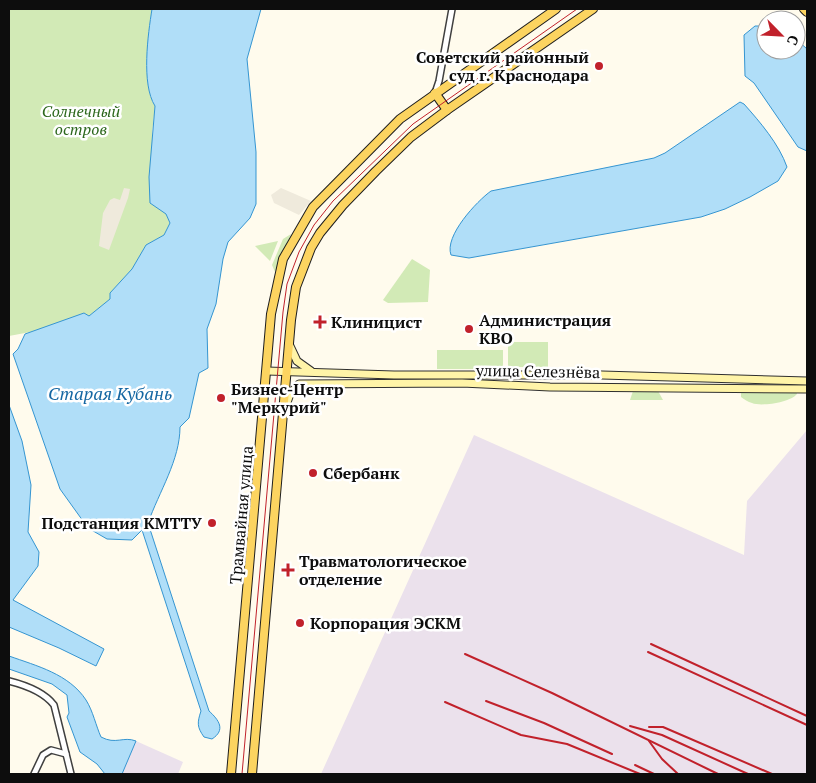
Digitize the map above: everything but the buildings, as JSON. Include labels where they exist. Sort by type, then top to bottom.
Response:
[{"type":"main road","name":"Трамвайная улица","points":[[231,774],[273,298],[283,259],[313,207],[376,141],[400,119],[556,9]]},
{"type":"main road","name":"Трамвайная улица","points":[[252,774],[293,301],[304,263],[320,233],[343,205],[411,137],[594,9]]},
{"type":"main road","points":[[804,9],[807,12]]},
{"type":"main road","points":[[435,93],[447,110]]},
{"type":"main road","points":[[289,343],[296,361],[313,373]]},
{"type":"main road","name":"улица Селезнёва","points":[[267,371],[611,375],[807,381]]},
{"type":"main road","name":"улица Селезнёва","points":[[284,410],[290,394],[299,384],[462,383],[807,389]]},
{"type":"street","points":[[435,93],[439,81],[452,9]]},
{"type":"street","points":[[9,681],[39,692],[54,705],[71,774]]},
{"type":"street","points":[[34,774],[44,755],[51,750],[66,754]]},
{"type":"shaded area","points":[[124,188],[130,189],[128,198],[109,250],[99,246],[103,213],[110,200],[114,198],[120,200]]},
{"type":"shaded area","points":[[281,188],[311,201],[299,215],[274,203],[271,195]]},
{"type":"shaded area","points":[[807,430],[807,774],[321,774],[474,435],[744,555],[747,501]]},
{"type":"shaded area","points":[[136,741],[183,762],[178,774],[122,774]]},
{"type":"green space","name":"Солнечный остров","points":[[9,9],[152,9],[147,72],[148,85],[155,106],[152,133],[166,214],[170,223],[164,235],[146,245],[132,269],[110,293],[110,299],[89,316],[84,313],[41,330],[9,336]]},
{"type":"green space","points":[[291,234],[275,272],[272,265],[283,239]]},
{"type":"green space","points":[[278,241],[270,261],[255,246]]},
{"type":"green space","points":[[412,259],[430,270],[428,302],[388,303],[383,300]]},
{"type":"green space","points":[[508,342],[548,342],[548,367],[508,367]]},
{"type":"green space","points":[[437,350],[503,350],[503,369],[437,369]]},
{"type":"green space","points":[[741,389],[796,390],[797,394],[783,401],[757,404],[741,397]]},
{"type":"green space","points":[[633,391],[658,391],[663,400],[630,400]]},
{"type":"water","name":"Старая Кубань","points":[[152,9],[261,9],[247,59],[256,152],[256,204],[250,218],[228,242],[223,259],[216,304],[207,329],[208,368],[199,373],[189,418],[180,427],[177,452],[173,464],[148,523],[209,711],[220,725],[219,732],[212,739],[204,737],[199,728],[198,722],[201,711],[142,530],[132,540],[107,539],[88,528],[60,489],[13,354],[18,349],[25,334],[84,313],[89,316],[110,299],[110,293],[132,269],[146,245],[164,235],[170,223],[166,214],[150,203],[149,177],[155,106],[148,85],[147,59]]},
{"type":"water","points":[[756,26],[756,60],[806,60],[807,49],[807,151],[798,147],[754,83],[745,76],[744,35]]},
{"type":"water","points":[[740,102],[744,104],[769,134],[784,158],[787,167],[778,181],[750,197],[725,209],[701,217],[469,258],[451,255],[452,238],[457,229],[470,211],[491,191],[654,158],[665,153]]},
{"type":"water","name":"Старая Кубань","points":[[9,405],[22,441],[31,485],[28,532],[39,552],[38,566],[13,600],[104,649],[96,666],[9,627]]},
{"type":"water","points":[[9,656],[41,667],[62,677],[79,691],[93,714],[101,737],[111,740],[127,739],[136,741],[122,774],[105,774],[97,764],[80,752],[67,717],[69,713],[67,695],[52,684],[9,669]]},
{"type":"tram line","points":[[242,774],[283,312],[287,284],[299,252],[314,225],[333,201],[413,124],[577,9]]},
{"type":"railway","points":[[651,644],[807,716]]},
{"type":"railway","points":[[648,652],[807,725]]},
{"type":"railway","points":[[465,654],[552,693],[718,774]]},
{"type":"railway","points":[[486,701],[544,723],[612,754]]},
{"type":"railway","points":[[445,702],[521,735],[567,744],[640,774]]},
{"type":"railway","points":[[630,726],[662,735],[748,774]]},
{"type":"railway","points":[[649,727],[663,727],[772,774]]},
{"type":"railway","points":[[649,741],[662,759],[678,774]]},
{"type":"railway","points":[[635,765],[654,774]]},
{"type":"place","name":"Советский районный суд г. Краснодара","points":[[599,66]]},
{"type":"place","name":"Клиницист","points":[[320,322]]},
{"type":"place","name":"Администрация КВО","points":[[469,329]]},
{"type":"place","name":"Бизнес-Центр \"Меркурий\"","points":[[221,398]]},
{"type":"place","name":"Сбербанк","points":[[313,473]]},
{"type":"place","name":"Подстанция КМТТУ","points":[[212,523]]},
{"type":"place","name":"Травматологическое отделение","points":[[288,570]]},
{"type":"place","name":"Корпорация ЭСКМ","points":[[300,623]]}]
